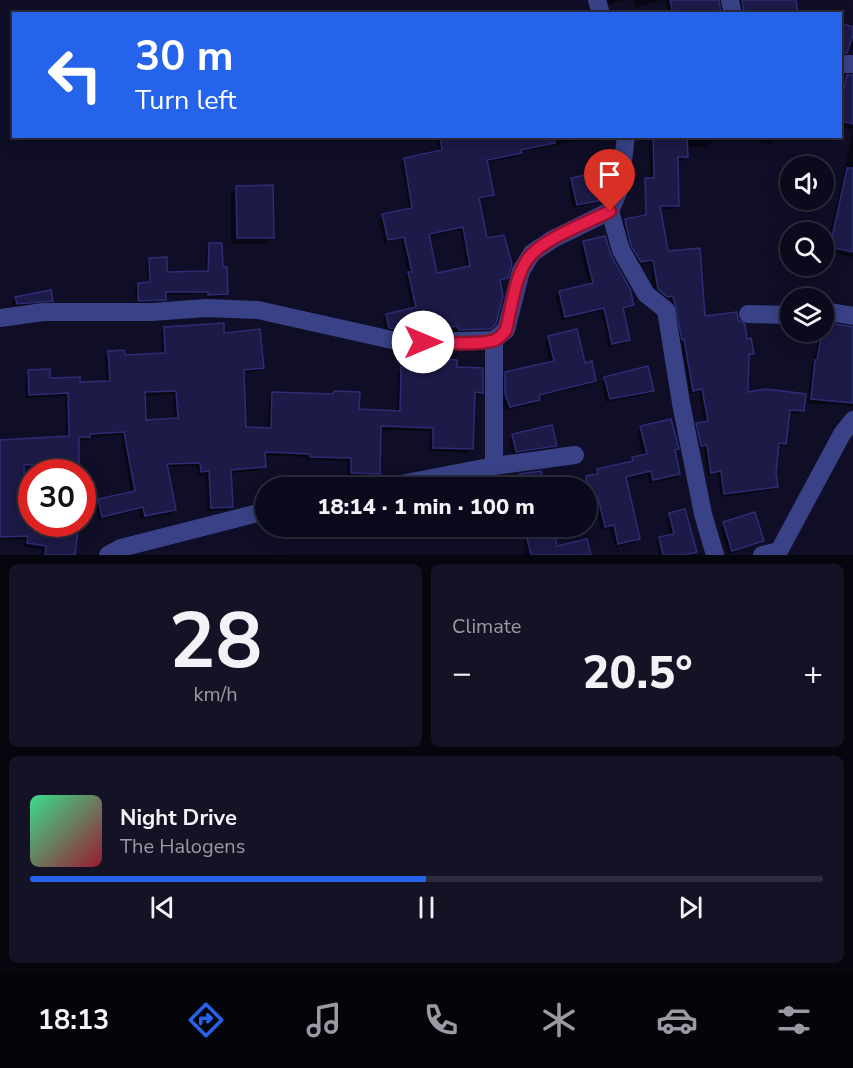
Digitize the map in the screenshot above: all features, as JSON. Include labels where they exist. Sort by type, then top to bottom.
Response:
[{"type":"street","points":[[626,138],[620,188],[610,211],[621,250],[646,294],[666,310],[681,403],[714,555]]},
{"type":"street","points":[[0,318],[43,312],[152,312],[206,308],[258,310],[392,340],[446,342],[494,340],[506,330],[521,271],[532,253],[553,239],[610,211]]},
{"type":"street","points":[[834,313],[853,316]]},
{"type":"street","points":[[748,314],[780,315]]},
{"type":"street","points":[[494,340],[494,466]]},
{"type":"street","points":[[762,555],[779,551],[842,434],[853,420]]},
{"type":"street","points":[[437,477],[494,466],[575,455]]},
{"type":"street","points":[[108,555],[121,548],[255,514]]},
{"type":"building","points":[[670,0],[719,0],[721,12],[673,12]]},
{"type":"building","points":[[742,0],[796,0],[798,12],[744,12]]},
{"type":"building","points":[[842,24],[853,27],[853,36],[847,53],[842,53]]},
{"type":"building","points":[[847,75],[853,75],[853,124],[842,121],[842,96]]},
{"type":"building","points":[[440,138],[554,138],[555,143],[487,160],[494,195],[479,198],[487,238],[504,235],[512,264],[508,278],[500,280],[503,296],[496,324],[490,329],[459,330],[457,326],[420,331],[389,328],[386,314],[416,307],[408,272],[412,272],[404,237],[388,240],[382,214],[412,208],[404,158],[442,150]],"holes":[[[463,227],[470,266],[437,273],[429,234]]]},
{"type":"building","points":[[653,138],[687,138],[688,157],[678,157],[679,206],[660,206],[668,251],[700,248],[705,316],[737,312],[738,320],[745,324],[747,339],[751,338],[754,354],[749,354],[748,392],[766,389],[806,394],[804,411],[790,410],[786,444],[779,443],[776,473],[778,487],[724,494],[721,471],[711,473],[707,445],[701,446],[696,423],[708,421],[702,389],[693,391],[684,339],[682,340],[673,296],[667,297],[658,289],[653,260],[641,262],[631,246],[625,219],[646,215],[645,178],[654,178]]},
{"type":"building","points":[[847,168],[853,168],[853,252],[834,248],[834,228]]},
{"type":"building","points":[[600,172],[605,195],[603,200],[577,205],[571,178]]},
{"type":"building","points":[[273,185],[274,238],[237,238],[236,186]]},
{"type":"building","points":[[605,236],[611,255],[630,289],[634,305],[623,308],[630,340],[612,344],[604,308],[565,317],[559,291],[593,283],[583,241]]},
{"type":"building","points":[[209,243],[222,243],[223,267],[227,267],[228,294],[166,292],[166,300],[138,301],[138,283],[150,282],[149,258],[167,257],[167,272],[208,271]]},
{"type":"building","points":[[51,290],[53,301],[17,304],[15,297]]},
{"type":"building","points":[[224,323],[224,333],[260,329],[264,368],[244,370],[246,427],[271,428],[272,392],[333,394],[334,391],[360,392],[359,409],[400,411],[401,367],[439,369],[439,359],[457,360],[457,367],[483,368],[483,393],[475,392],[473,449],[433,448],[433,428],[381,426],[380,474],[351,473],[351,458],[310,457],[310,454],[265,452],[266,467],[231,470],[233,507],[211,508],[209,471],[201,472],[200,463],[167,464],[176,510],[145,516],[143,507],[102,517],[98,499],[135,491],[124,432],[90,434],[90,437],[79,437],[79,459],[18,459],[18,536],[0,537],[0,440],[69,436],[68,393],[29,395],[28,370],[50,369],[50,378],[80,377],[80,382],[110,381],[108,351],[124,350],[125,355],[165,353],[164,327]],"holes":[[[176,391],[178,418],[146,420],[145,392]]]},
{"type":"building","points":[[834,324],[853,327],[853,403],[811,399],[815,360],[817,360],[820,342],[834,342]]},
{"type":"building","points":[[577,329],[585,363],[592,361],[596,381],[539,395],[540,400],[510,407],[505,394],[505,372],[554,361],[548,336]]},
{"type":"building","points":[[648,366],[654,391],[610,399],[604,377]]},
{"type":"building","points":[[671,419],[679,449],[675,450],[680,474],[653,480],[651,471],[626,477],[640,539],[618,544],[614,525],[605,527],[597,497],[597,477],[586,476],[598,474],[597,469],[633,461],[632,457],[647,454],[640,426]]},
{"type":"building","points":[[552,425],[557,446],[516,452],[512,434]]},
{"type":"building","points":[[541,471],[542,477],[516,477],[520,476],[519,474]]},
{"type":"building","points":[[685,509],[697,552],[685,555],[663,555],[659,537],[674,534],[669,513]]},
{"type":"building","points":[[755,512],[764,541],[732,551],[723,522]]},
{"type":"building","points":[[28,537],[77,537],[75,555],[45,555],[46,546],[27,543]]},
{"type":"building","points":[[527,537],[555,537],[557,546],[587,539],[591,555],[531,555]]},
{"type":"route","points":[[423,342],[468,342],[494,340],[500,337],[506,330],[521,271],[532,253],[553,239],[610,211]]}]
